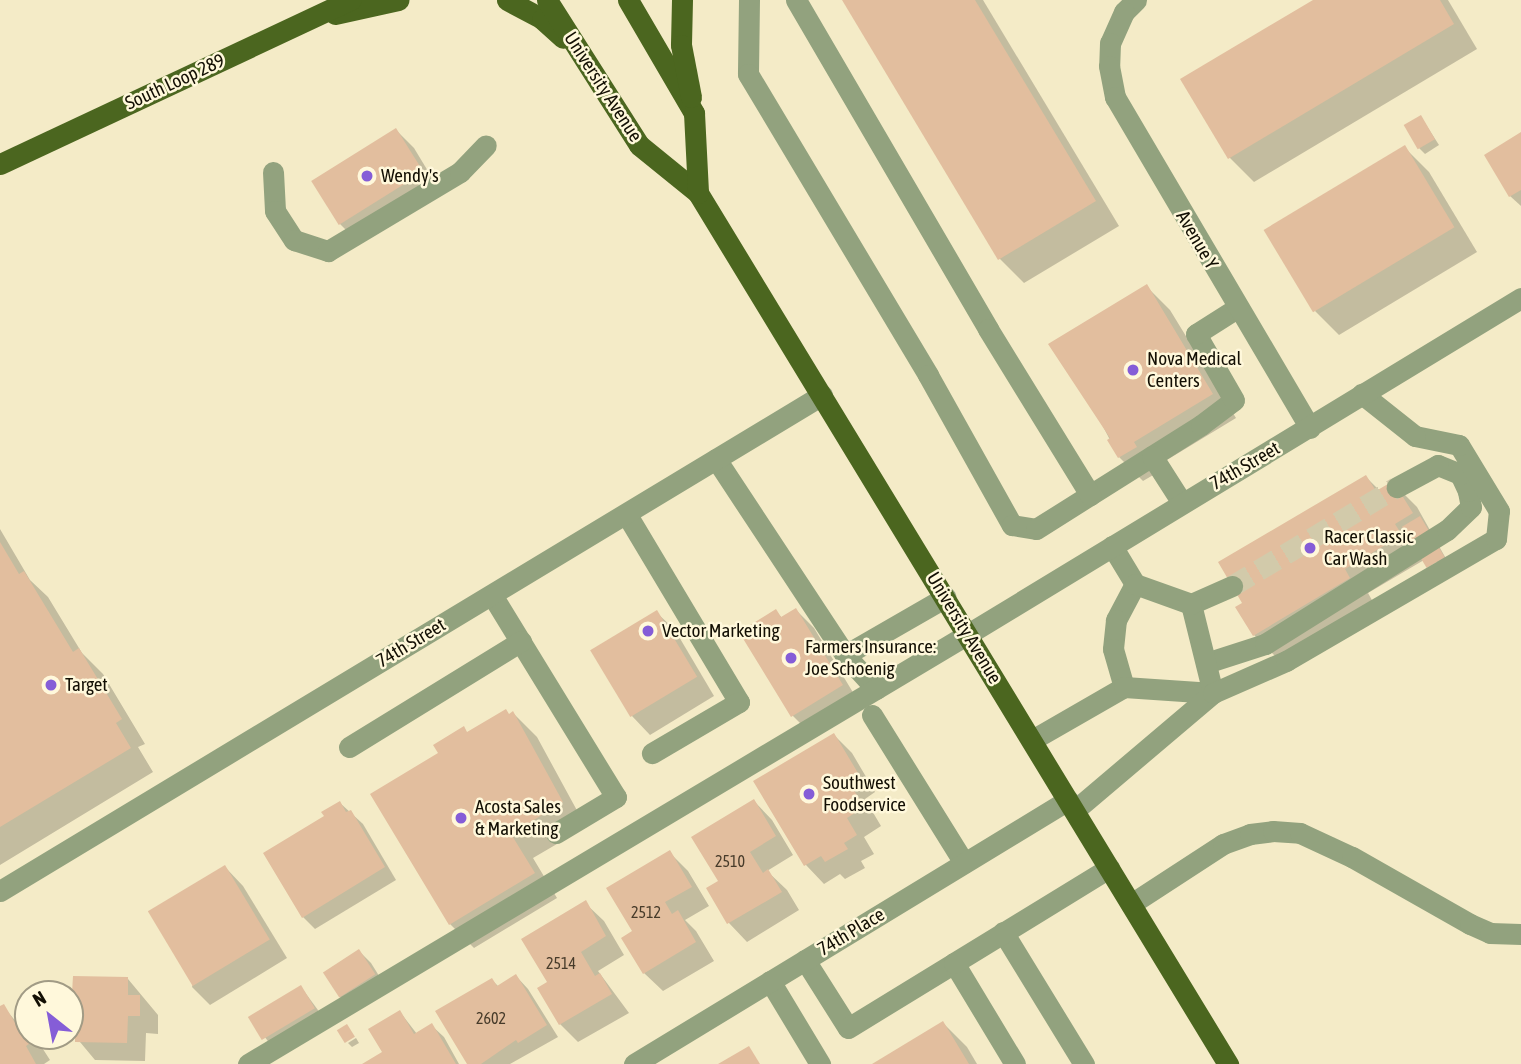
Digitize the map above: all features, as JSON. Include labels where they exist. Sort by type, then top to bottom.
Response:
[{"type":"main road","points":[[312,18],[325,0]]},
{"type":"main road","name":"South Loop 289","points":[[0,164],[350,0]]},
{"type":"main road","points":[[312,18],[398,0]]},
{"type":"main road","points":[[507,0],[542,19],[583,57]]},
{"type":"main road","name":"University Avenue","points":[[547,0],[639,145],[698,193],[1228,1064]]},
{"type":"main road","name":"University Avenue","points":[[628,0],[694,113],[698,193]]},
{"type":"main road","points":[[682,0],[681,45],[694,113]]},
{"type":"street","points":[[749,0],[748,74],[928,375],[1013,525],[1036,529],[1152,456],[1234,400],[1196,334],[1237,308]]},
{"type":"street","points":[[796,0],[981,317],[1090,495]]},
{"type":"street","name":"Avenue Y","points":[[1136,0],[1124,12],[1110,43],[1109,66],[1115,97],[1310,428]]},
{"type":"street","points":[[273,173],[275,211],[294,240],[328,251],[460,172],[486,145]]},
{"type":"street","name":"74th Street","points":[[248,1064],[968,634],[1521,298]]},
{"type":"street","points":[[1032,740],[1124,687],[1213,693],[1286,661],[1496,539],[1499,511],[1459,445],[1415,436],[1362,394]]},
{"type":"street","name":"74th Street","points":[[0,891],[822,395]]},
{"type":"street","points":[[1152,456],[1182,503]]},
{"type":"street","points":[[716,459],[845,655],[876,689]]},
{"type":"street","points":[[1206,663],[1265,644],[1447,530],[1471,506],[1460,474],[1438,464],[1397,487]]},
{"type":"street","points":[[626,515],[738,702],[652,752]]},
{"type":"street","points":[[1112,546],[1135,584],[1191,604],[1232,586]]},
{"type":"street","points":[[1124,687],[1113,649],[1116,620],[1135,584]]},
{"type":"street","points":[[492,594],[616,797],[556,833]]},
{"type":"street","points":[[845,655],[946,597]]},
{"type":"street","points":[[1191,604],[1213,693]]},
{"type":"street","points":[[349,747],[521,641]]},
{"type":"street","name":"74th Place","points":[[634,1064],[964,863],[1072,805],[1213,693]]},
{"type":"street","points":[[872,715],[964,863]]},
{"type":"street","points":[[1131,904],[1223,845],[1250,834],[1287,832],[1300,833],[1319,840],[1490,933],[1521,934]]},
{"type":"street","points":[[805,960],[848,1028],[1109,867]]},
{"type":"street","points":[[1003,932],[1084,1064]]},
{"type":"street","points":[[954,963],[1015,1064]]},
{"type":"street","points":[[770,981],[820,1064]]},
{"type":"building","points":[[842,0],[975,0],[1096,201],[998,260]]},
{"type":"building","points":[[1313,0],[1440,0],[1454,24],[1228,159],[1180,79]]},
{"type":"building","points":[[1421,115],[1435,139],[1418,149],[1404,125]]},
{"type":"building","name":"Wendy's","points":[[396,128],[424,172],[339,225],[311,181]]},
{"type":"building","points":[[1521,132],[1521,190],[1509,197],[1484,155]]},
{"type":"building","points":[[1405,145],[1454,227],[1313,312],[1264,230]]},
{"type":"building","name":"Nova Medical Centers","points":[[1147,284],[1213,394],[1134,442],[1137,447],[1118,458],[1107,440],[1110,438],[1048,344]]},
{"type":"building","name":"Racer Classic Car Wash","points":[[1366,475],[1376,491],[1393,481],[1413,513],[1395,524],[1402,535],[1345,569],[1350,578],[1253,636],[1235,607],[1242,603],[1218,562]]},
{"type":"building","points":[[1420,516],[1445,557],[1427,568],[1402,527]]},
{"type":"building","name":"Target","points":[[0,542],[19,574],[24,571],[73,652],[79,648],[122,719],[116,723],[131,748],[0,827]]},
{"type":"building","name":"Farmers Insurance: Joe Schoenig","points":[[796,608],[843,685],[791,717],[739,632],[776,609],[781,617]]},
{"type":"building","points":[[657,610],[697,677],[630,717],[590,650]]},
{"type":"building","name":"Acosta Sales & Marketing","points":[[506,709],[509,714],[513,711],[563,802],[511,834],[535,873],[449,925],[370,794],[438,753],[433,745],[464,726],[467,732]]},
{"type":"building","name":"Southwest Foodservice","points":[[834,733],[858,773],[848,780],[864,807],[847,818],[857,835],[844,843],[848,849],[825,862],[821,856],[804,866],[753,781]]},
{"type":"building","points":[[754,799],[776,836],[750,852],[763,873],[768,869],[782,892],[727,924],[706,888],[718,881],[691,837]]},
{"type":"building","points":[[340,801],[346,812],[351,810],[385,867],[302,918],[263,853],[324,816],[321,812]]},
{"type":"building","points":[[670,850],[692,887],[665,902],[672,914],[678,910],[696,942],[643,974],[621,938],[632,931],[606,888]]},
{"type":"building","points":[[225,865],[270,940],[193,986],[148,911]]},
{"type":"building","points":[[586,900],[606,936],[581,952],[595,976],[600,973],[612,994],[559,1025],[537,988],[547,982],[521,939]]},
{"type":"building","points":[[359,949],[375,974],[339,998],[323,972]]},
{"type":"building","points":[[516,974],[547,1025],[518,1043],[516,1040],[481,1064],[467,1064],[435,1011],[492,978],[497,986]]},
{"type":"building","points":[[73,976],[128,977],[128,995],[140,995],[140,1016],[128,1016],[127,1043],[84,1042],[84,980],[73,980]]},
{"type":"building","points":[[301,985],[315,1008],[262,1040],[248,1017]]},
{"type":"building","points":[[4,1004],[14,1021],[14,1050],[28,1050],[36,1064],[0,1064],[0,1006]]},
{"type":"building","points":[[400,1010],[414,1034],[432,1023],[456,1064],[362,1064],[382,1052],[368,1029]]},
{"type":"building","points":[[943,1021],[969,1064],[872,1064]]},
{"type":"building","points":[[347,1024],[355,1037],[345,1043],[337,1030]]},
{"type":"building","points":[[749,1046],[760,1064],[718,1064]]},
{"type":"tunnel","points":[[1232,586],[1397,487]]},
{"type":"place","name":"Wendy's","points":[[367,176]]},
{"type":"place","name":"Nova Medical Centers","points":[[1133,370]]},
{"type":"place","name":"Racer Classic Car Wash","points":[[1310,548]]},
{"type":"place","name":"Vector Marketing","points":[[648,631]]},
{"type":"place","name":"Farmers Insurance: Joe Schoenig","points":[[791,658]]},
{"type":"place","name":"Target","points":[[51,685]]},
{"type":"place","name":"Southwest Foodservice","points":[[809,794]]},
{"type":"place","name":"Acosta Sales & Marketing","points":[[461,818]]}]
